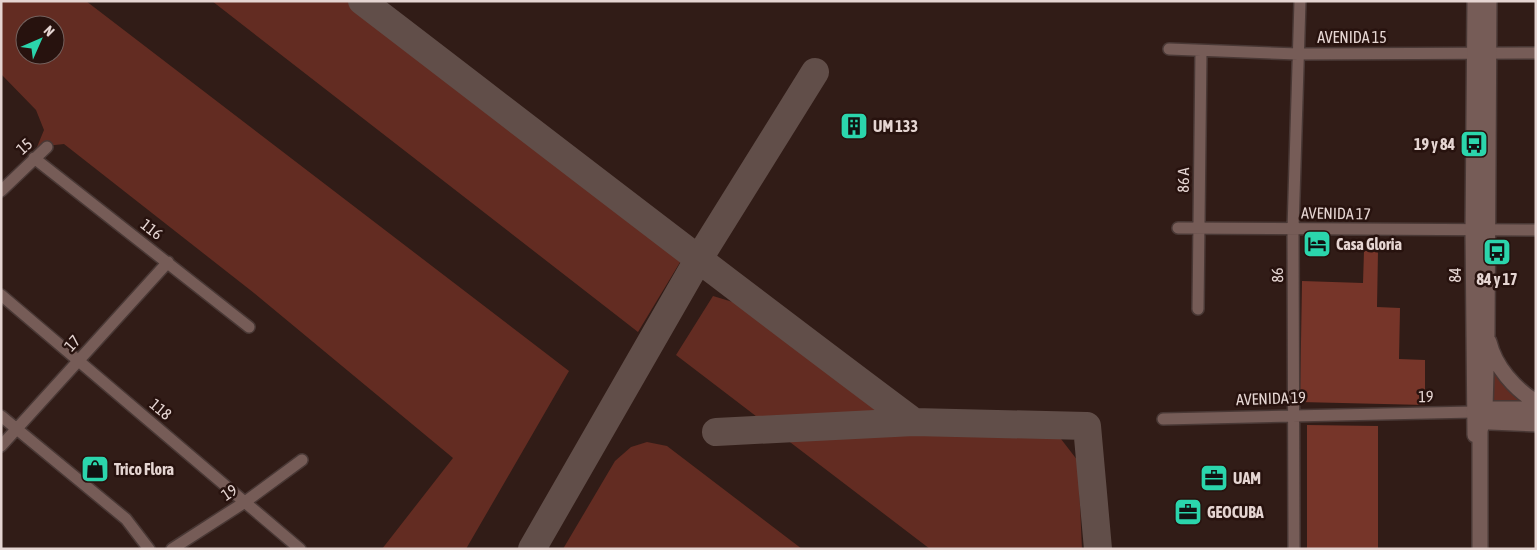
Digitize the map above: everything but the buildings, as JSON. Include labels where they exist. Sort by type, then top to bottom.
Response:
[{"type":"main road","name":"84","points":[[1475,1],[1481,53],[1480,549]]},
{"type":"main road","name":"84","points":[[1481,53],[1489,1]]},
{"type":"main road","name":"84","points":[[1474,549],[1480,413],[1487,334],[1480,231]]},
{"type":"main road","points":[[1487,334],[1491,350],[1501,368],[1520,391],[1536,402]]},
{"type":"main road","points":[[1480,413],[1536,409]]},
{"type":"main road","points":[[1480,413],[1501,424],[1536,424]]},
{"type":"street","name":"86","points":[[1294,549],[1293,415],[1295,311],[1293,229],[1300,1]]},
{"type":"street","name":"AVENIDA 15","points":[[1169,49],[1298,54],[1536,53]]},
{"type":"street","name":"86 A","points":[[1198,309],[1200,50]]},
{"type":"street","name":"15","points":[[1,191],[47,147]]},
{"type":"street","name":"116","points":[[34,158],[248,327]]},
{"type":"street","points":[[1178,228],[1198,228]]},
{"type":"street","name":"AVENIDA 17","points":[[1198,228],[1536,230]]},
{"type":"street","name":"17","points":[[1,446],[168,262]]},
{"type":"street","name":"118","points":[[1,295],[300,549]]},
{"type":"street","name":"AVENIDA 19","points":[[1163,419],[1380,413]]},
{"type":"street","name":"19","points":[[1380,413],[1480,413]]},
{"type":"street","points":[[1,416],[126,519],[149,549]]},
{"type":"street","name":"19","points":[[172,549],[246,502],[302,460]]},
{"type":"shaded area","points":[[1,1],[86,1],[569,371],[466,549],[382,549],[453,458],[254,293],[64,144],[37,147],[44,130],[36,110],[1,74]]},
{"type":"shaded area","points":[[212,1],[353,1],[682,259],[638,332]]},
{"type":"shaded area","points":[[1364,251],[1378,251],[1377,307],[1400,308],[1399,359],[1425,360],[1425,405],[1300,402],[1302,281],[1363,283]]},
{"type":"shaded area","points":[[713,296],[746,306],[924,435],[1048,433],[1061,439],[1078,461],[1082,549],[930,549],[676,355]]},
{"type":"shaded area","points":[[1489,339],[1534,401],[1485,409]]},
{"type":"shaded area","points":[[1307,425],[1378,426],[1378,549],[1307,549]]},
{"type":"shaded area","points":[[647,442],[667,446],[802,549],[563,549],[615,461],[631,447]]},
{"type":"taxiway","points":[[362,1],[914,422]]},
{"type":"taxiway","points":[[532,549],[698,260],[815,72]]},
{"type":"taxiway","points":[[716,432],[914,422],[1087,426],[1098,549]]},
{"type":"place","name":"UM 133","points":[[854,126]]},
{"type":"place","name":"19 y 84","points":[[1474,144]]},
{"type":"place","name":"Casa Gloria","points":[[1317,244]]},
{"type":"place","name":"84 y 17","points":[[1497,252]]},
{"type":"place","name":"Trico Flora","points":[[95,469]]},
{"type":"place","name":"UAM","points":[[1214,478]]},
{"type":"place","name":"GEOCUBA","points":[[1188,512]]}]
